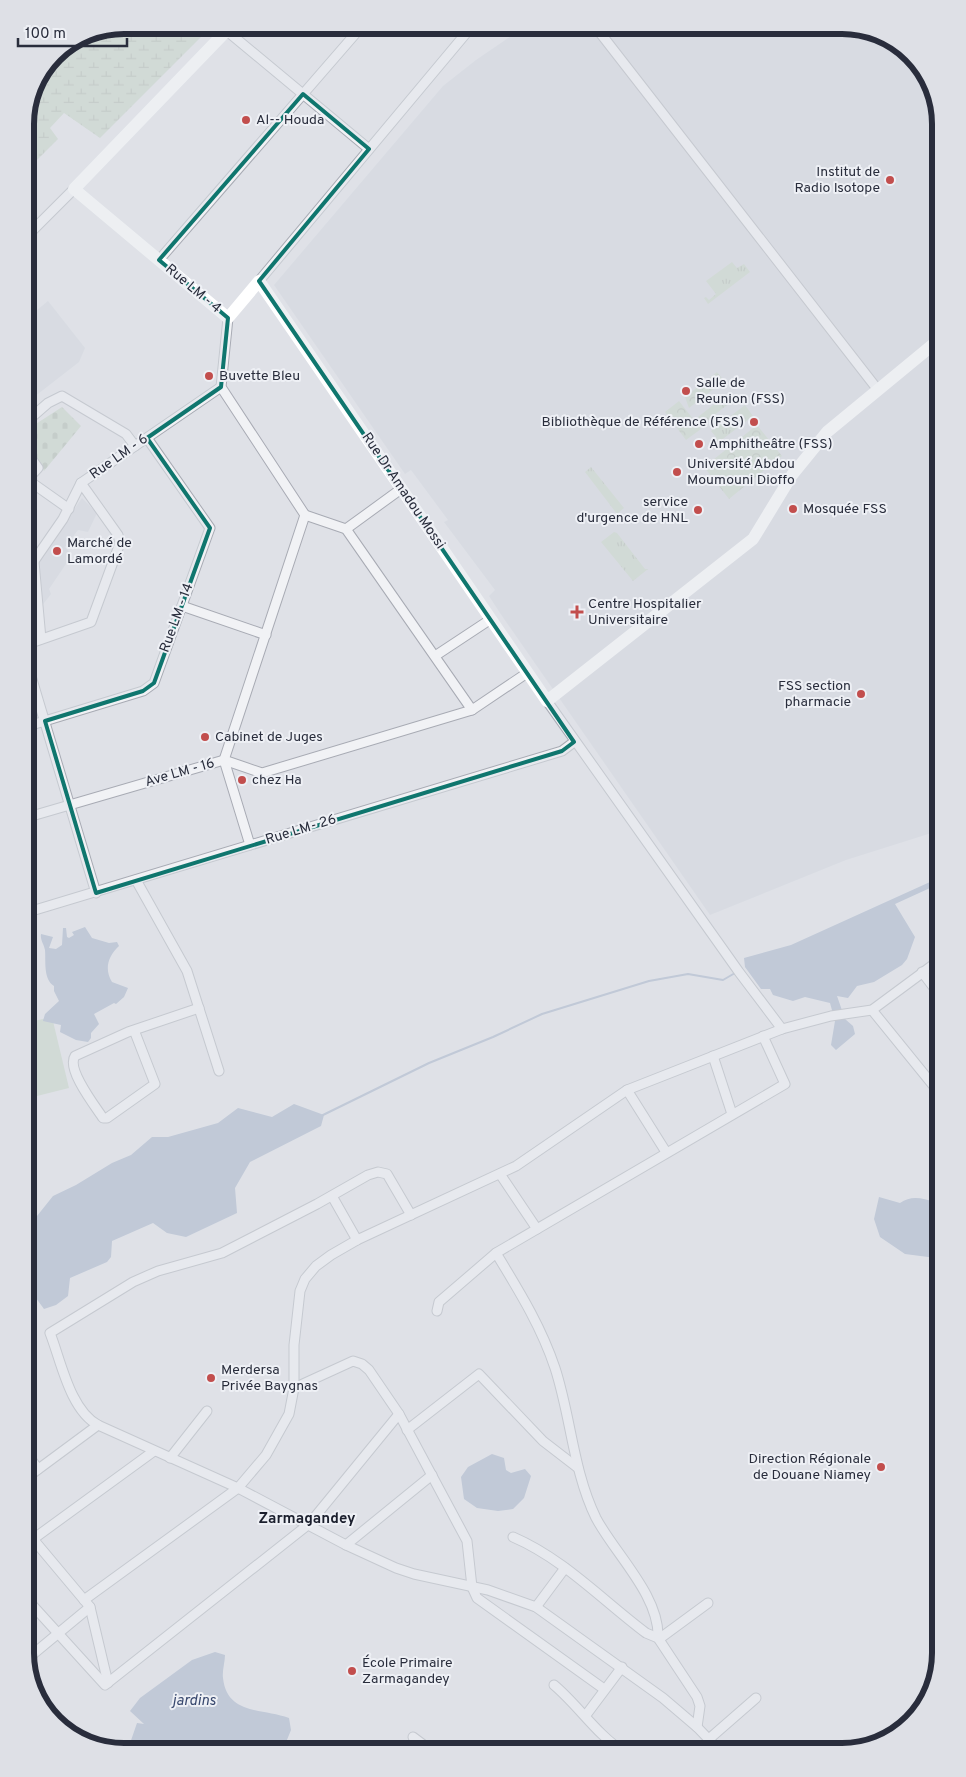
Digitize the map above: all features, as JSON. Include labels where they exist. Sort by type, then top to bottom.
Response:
[{"type":"street","points":[[34,229],[224,34]]},
{"type":"street","points":[[237,34],[303,94],[369,149]]},
{"type":"street","points":[[158,260],[355,34]]},
{"type":"street","points":[[228,318],[466,34]]},
{"type":"street","points":[[601,34],[878,390]]},
{"type":"street","name":"Rue LM - 4","points":[[74,188],[228,318],[221,387]]},
{"type":"street","name":"Rue Dr Amadou Mossi","points":[[259,281],[547,701]]},
{"type":"street","points":[[782,1029],[574,742],[547,701],[753,539],[782,491],[827,432],[932,345]]},
{"type":"street","points":[[221,387],[305,515],[346,529],[472,710]]},
{"type":"street","name":"Rue LM - 6","points":[[34,562],[69,509],[82,483],[221,387]]},
{"type":"street","points":[[34,414],[48,403],[62,396],[126,434],[135,446]]},
{"type":"street","name":"Rue LM - 14","points":[[34,724],[143,691],[152,686],[210,528],[147,438]]},
{"type":"street","points":[[34,462],[38,468],[34,472]]},
{"type":"street","points":[[34,642],[91,622],[120,543],[118,535],[82,483]]},
{"type":"street","points":[[34,486],[69,509]]},
{"type":"street","points":[[346,529],[401,489]]},
{"type":"street","points":[[250,845],[224,760],[305,515]]},
{"type":"street","points":[[34,562],[41,639]]},
{"type":"street","points":[[182,606],[266,635]]},
{"type":"street","points":[[435,656],[491,619]]},
{"type":"street","name":"Ave LM - 16","points":[[34,815],[224,760],[262,773],[472,710],[527,673]]},
{"type":"street","points":[[34,685],[96,893]]},
{"type":"street","name":"Rue LM- 26","points":[[34,910],[562,751],[574,742]]},
{"type":"street","points":[[136,880],[183,962],[220,1071]]},
{"type":"street","points":[[34,1654],[58,1634],[87,1603],[238,1488],[278,1437],[289,1414],[294,1388],[294,1345],[300,1291],[305,1279],[316,1266],[357,1240],[500,1174],[627,1090],[782,1029],[831,1016],[872,1010],[932,965]]},
{"type":"street","points":[[922,972],[932,985]]},
{"type":"street","points":[[134,1030],[155,1084],[107,1118],[103,1118],[79,1081],[72,1060],[78,1054],[134,1030],[199,1008]]},
{"type":"street","points":[[872,1010],[932,1084]]},
{"type":"street","points":[[437,1310],[439,1302],[496,1254],[666,1152],[785,1084],[763,1036]]},
{"type":"street","points":[[713,1056],[732,1114]]},
{"type":"street","points":[[627,1090],[666,1152]]},
{"type":"street","points":[[411,1215],[394,1185],[382,1172],[368,1174],[332,1196],[222,1254],[158,1271],[133,1282],[50,1333],[78,1408],[89,1420],[98,1425],[238,1488],[346,1545],[414,1574],[472,1587],[536,1607],[622,1667],[697,1727],[712,1743]]},
{"type":"street","points":[[500,1174],[537,1229]]},
{"type":"street","points":[[332,1196],[357,1240]]},
{"type":"street","points":[[496,1254],[540,1327],[556,1369],[578,1468],[596,1516],[646,1594],[659,1626],[659,1638],[697,1697],[700,1706],[697,1727]]},
{"type":"street","points":[[294,1388],[353,1361],[370,1370],[399,1414],[468,1544],[472,1587],[477,1598],[604,1689]]},
{"type":"street","points":[[407,1430],[479,1374],[543,1441],[578,1468]]},
{"type":"street","points":[[170,1458],[207,1412]]},
{"type":"street","points":[[34,1607],[105,1685],[309,1524],[399,1414]]},
{"type":"street","points":[[34,1473],[98,1425]]},
{"type":"street","points":[[108,1683],[87,1603],[34,1539],[154,1451]]},
{"type":"street","points":[[34,1464],[38,1470]]},
{"type":"street","points":[[346,1545],[432,1476]]},
{"type":"street","points":[[513,1536],[542,1552],[565,1568],[646,1633],[659,1638]]},
{"type":"street","points":[[536,1607],[565,1568]]},
{"type":"street","points":[[659,1638],[708,1603]]},
{"type":"street","points":[[586,1715],[622,1667]]},
{"type":"street","points":[[554,1685],[612,1743]]},
{"type":"street","points":[[708,1739],[756,1698]]},
{"type":"street","points":[[413,1737],[421,1743]]},
{"type":"highlighted area","points":[[303,94],[369,149],[259,281],[574,742],[562,751],[96,893],[45,721],[143,691],[154,683],[210,528],[147,438],[221,387],[228,318],[159,260]]},
{"type":"shaded area","name":"Université Abdou Moumouni Dioffo","points":[[514,34],[848,34],[860,35],[892,49],[910,64],[920,79],[931,106],[932,124],[932,833],[846,860],[710,915],[500,613],[489,596],[495,590],[444,522],[448,520],[411,470],[405,474],[274,285],[443,86]]},
{"type":"shaded area","points":[[48,301],[85,348],[79,362],[34,397],[34,313]]},
{"type":"shaded area","name":"Marché de Lamordé","points":[[82,498],[97,513],[88,532],[78,530],[65,547],[72,555],[49,589],[51,594],[41,607],[34,611],[34,567]]},
{"type":"green space","points":[[204,34],[100,138],[64,113],[50,128],[58,139],[34,163],[34,118],[37,100],[43,84],[52,69],[69,52],[84,43],[106,35]]},
{"type":"green space","points":[[732,262],[737,268],[744,264],[750,272],[708,304],[704,298],[706,297],[709,300],[716,294],[706,281]]},
{"type":"green space","points":[[717,372],[724,381],[689,408],[685,397]]},
{"type":"green space","points":[[722,398],[727,405],[703,424],[698,417]]},
{"type":"green space","points":[[679,401],[701,429],[686,440],[665,412]]},
{"type":"green space","points":[[745,405],[753,416],[715,445],[711,440],[716,437],[711,431]]},
{"type":"green space","points":[[62,407],[81,426],[44,471],[34,457],[34,425]]},
{"type":"green space","points":[[757,425],[782,456],[774,463],[771,459],[767,463],[769,466],[729,499],[704,467]]},
{"type":"green space","points":[[591,467],[624,508],[617,514],[585,472]]},
{"type":"green space","points":[[614,532],[617,533],[645,569],[648,569],[633,581],[601,542]]},
{"type":"green space","points":[[52,1017],[69,1088],[34,1097],[34,1021]]},
{"type":"water","points":[[932,881],[932,887],[895,904],[915,937],[907,959],[902,965],[874,982],[857,986],[848,998],[837,996],[845,1019],[853,1026],[855,1034],[836,1050],[831,1045],[835,1021],[830,1003],[805,997],[793,1001],[773,995],[770,989],[761,989],[745,967],[744,958],[791,945]]},
{"type":"water","points":[[85,927],[92,938],[109,943],[117,942],[119,946],[110,958],[108,972],[112,982],[128,988],[124,997],[116,1004],[114,1003],[94,1014],[99,1024],[91,1033],[91,1038],[88,1042],[76,1040],[60,1032],[61,1025],[43,1021],[45,1014],[59,1001],[54,991],[54,986],[48,979],[41,934],[53,937],[49,948],[56,949],[62,945],[63,928],[66,928],[67,937],[69,938],[74,935],[72,932]]},
{"type":"water","points":[[294,1104],[324,1115],[321,1126],[250,1162],[235,1188],[237,1213],[186,1237],[167,1233],[153,1223],[112,1241],[111,1257],[107,1262],[70,1278],[68,1296],[56,1305],[44,1309],[34,1295],[34,1220],[53,1196],[76,1185],[112,1163],[131,1155],[152,1137],[168,1137],[218,1123],[238,1108],[272,1117]]},
{"type":"water","points":[[879,1197],[900,1203],[912,1198],[932,1201],[932,1257],[905,1254],[880,1237],[874,1219]]},
{"type":"water","points":[[492,1454],[504,1458],[506,1470],[511,1473],[525,1469],[531,1476],[524,1498],[513,1509],[498,1511],[477,1508],[464,1499],[461,1477],[468,1467]]},
{"type":"water","name":"jardins","points":[[215,1652],[225,1655],[223,1678],[226,1690],[231,1698],[247,1708],[289,1718],[291,1730],[286,1743],[130,1743],[137,1723],[144,1724],[130,1711],[140,1698],[192,1660]]},
{"type":"waterway","points":[[323,1115],[429,1063],[493,1037],[542,1014],[649,981],[688,974],[723,980],[735,973]]},
{"type":"place","name":"Al-- Houda","points":[[246,120]]},
{"type":"place","name":"Institut de Radio Isotope","points":[[890,180]]},
{"type":"place","name":"Buvette Bleu","points":[[209,376]]},
{"type":"place","name":"Salle de Reunion (FSS)","points":[[686,391]]},
{"type":"place","name":"Bibliothèque de Référence (FSS)","points":[[754,422]]},
{"type":"place","name":"Amphitheâtre (FSS)","points":[[699,444]]},
{"type":"place","name":"Université Abdou Moumouni Dioffo","points":[[677,472]]},
{"type":"place","name":"Mosquée FSS","points":[[793,509]]},
{"type":"place","name":"service d'urgence de HNL","points":[[698,510]]},
{"type":"place","name":"Marché de Lamordé","points":[[57,551]]},
{"type":"place","name":"Centre Hospitalier Universitaire","points":[[577,612]]},
{"type":"place","name":"FSS section pharmacie","points":[[861,694]]},
{"type":"place","name":"Cabinet de Juges","points":[[205,737]]},
{"type":"place","name":"chez Ha","points":[[242,780]]},
{"type":"place","name":"Merdersa Privée Baygnas","points":[[211,1378]]},
{"type":"place","name":"Direction Régionale de Douane Niamey","points":[[881,1467]]},
{"type":"place","name":"École Primaire Zarmagandey","points":[[352,1671]]},
{"type":"district","name":"Zarmagandey","points":[[307,1519]]}]
